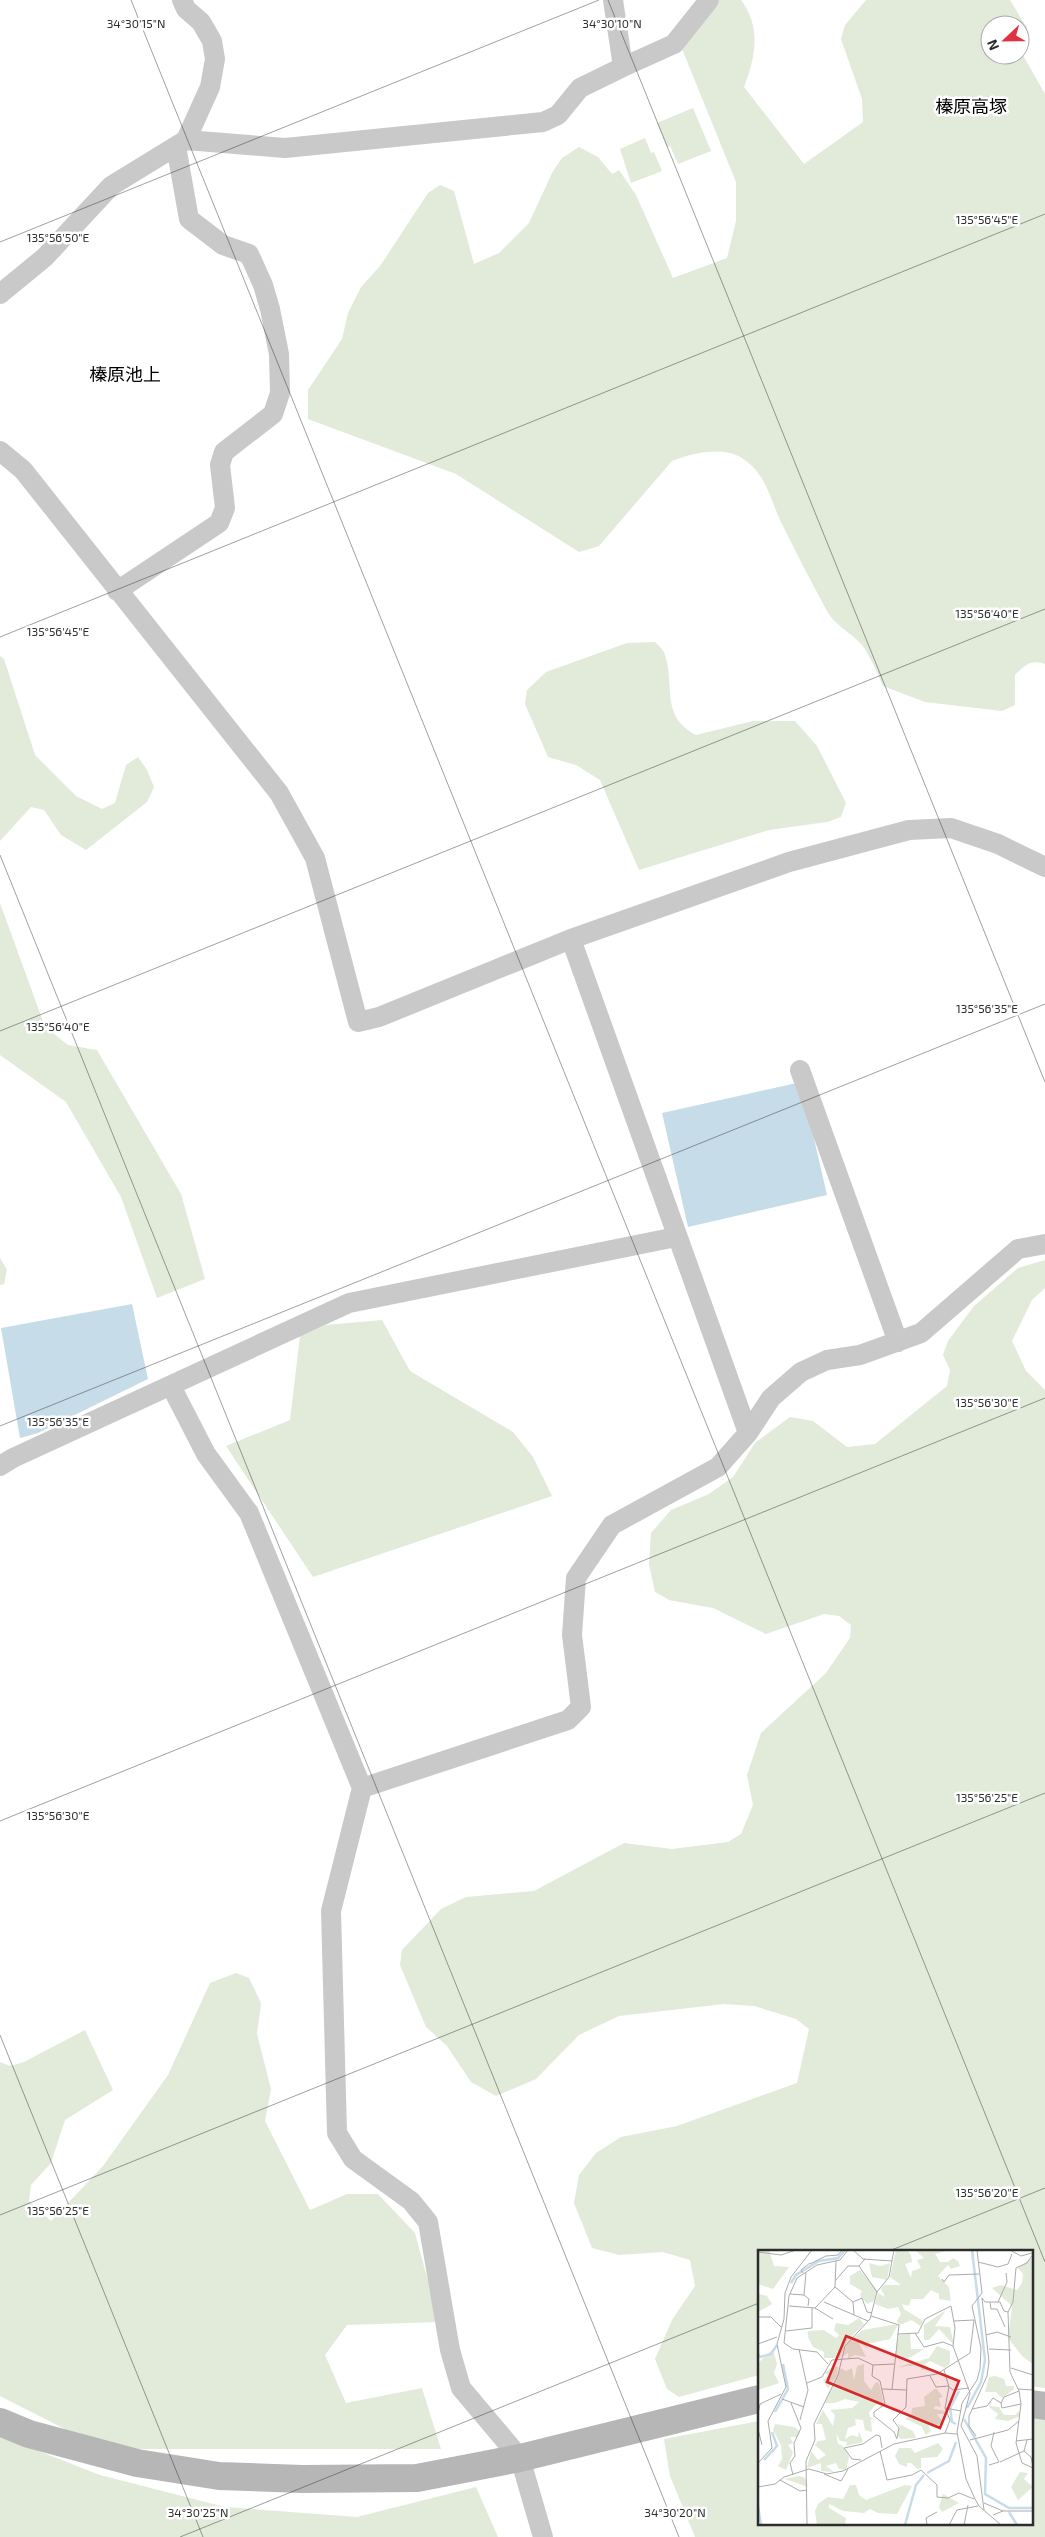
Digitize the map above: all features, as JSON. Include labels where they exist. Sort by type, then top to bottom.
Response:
[{"type":"street","points":[[0,294],[45,257],[111,186],[181,143],[210,87],[215,59],[212,41],[201,22],[186,9],[182,0]]},
{"type":"street","points":[[613,0],[623,67]]},
{"type":"street","points":[[181,143],[284,148],[543,122],[558,115],[580,88],[674,44],[709,0]]},
{"type":"street","points":[[117,591],[219,523],[225,508],[220,465],[224,452],[273,414],[280,393],[279,354],[264,284],[249,254],[223,244],[189,219],[181,143]]},
{"type":"street","points":[[0,451],[23,470],[279,793],[315,858],[358,1022],[379,1017],[571,939],[789,862],[909,830],[951,828],[998,844],[1045,866]]},
{"type":"street","points":[[571,939],[676,1237],[748,1433]]},
{"type":"street","points":[[800,1070],[898,1342]]},
{"type":"street","points":[[0,1466],[13,1458],[349,1303],[676,1237]]},
{"type":"street","points":[[362,1788],[568,1720],[581,1708],[572,1635],[576,1578],[612,1524],[718,1467],[748,1433],[771,1398],[801,1372],[827,1360],[860,1355],[921,1332],[1018,1249],[1045,1244]]},
{"type":"street","points":[[171,1386],[206,1454],[249,1514],[362,1788],[331,1911],[337,2133],[353,2159],[411,2202],[428,2222],[450,2350],[461,2388],[520,2458],[543,2537]]},
{"type":"street","points":[[0,2422],[29,2434],[136,2463],[219,2476],[302,2479],[417,2478],[520,2458],[758,2399]]},
{"type":"street","points":[[1032,2404],[1045,2406]]},
{"type":"green space","points":[[717,0],[741,0],[748,11],[754,32],[751,65],[744,87],[804,164],[863,122],[862,99],[841,39],[845,25],[866,0],[1010,0],[1019,15],[980,15],[980,65],[1029,65],[1045,94],[1045,664],[1036,662],[1028,664],[1015,675],[1015,705],[1002,711],[925,702],[883,686],[862,645],[834,621],[827,611],[757,471],[742,458],[734,454],[725,452],[698,453],[672,461],[599,546],[579,552],[456,474],[308,419],[308,390],[342,339],[348,313],[361,287],[380,266],[428,193],[440,185],[454,191],[474,264],[499,253],[529,223],[553,171],[562,158],[579,147],[598,157],[612,174],[619,170],[636,195],[673,278],[727,258],[736,221],[736,182],[680,44]]},
{"type":"green space","points":[[693,108],[711,151],[678,164],[670,146],[667,147],[657,123]]},
{"type":"green space","points":[[645,138],[651,153],[654,152],[662,171],[631,183],[620,149]]},
{"type":"green space","points":[[655,642],[664,653],[668,666],[673,709],[677,719],[685,727],[696,735],[753,721],[795,721],[817,746],[846,803],[841,817],[827,822],[769,830],[639,870],[600,780],[576,765],[548,757],[525,704],[527,690],[546,672],[627,643]]},
{"type":"green space","points":[[0,656],[4,659],[35,755],[76,796],[102,809],[115,803],[126,765],[138,757],[147,770],[154,787],[147,802],[86,850],[61,835],[44,810],[31,807],[0,841]]},
{"type":"green space","points":[[0,903],[45,1027],[68,1045],[97,1050],[181,1194],[205,1279],[157,1298],[121,1197],[66,1102],[0,1055]]},
{"type":"green space","points":[[0,1258],[7,1270],[4,1284],[0,1285]]},
{"type":"green space","points":[[1045,1260],[1045,1288],[1032,1300],[1012,1341],[1026,1371],[1045,1390],[1045,2388],[1032,2386],[1032,2250],[758,2250],[758,2375],[679,2397],[667,2389],[655,2359],[672,2320],[695,2286],[690,2260],[663,2252],[619,2255],[592,2248],[574,2203],[579,2175],[596,2153],[621,2137],[677,2126],[797,2083],[809,2029],[796,2019],[754,2006],[724,2004],[619,2016],[579,2035],[536,2079],[496,2096],[471,2082],[447,2046],[426,2027],[400,1965],[402,1950],[441,1909],[466,1897],[534,1891],[624,1843],[672,1849],[728,1842],[741,1834],[753,1805],[747,1775],[761,1733],[826,1673],[850,1638],[851,1625],[839,1616],[824,1614],[766,1634],[713,1608],[669,1600],[655,1592],[649,1564],[651,1533],[671,1510],[709,1494],[733,1477],[755,1443],[790,1417],[813,1421],[847,1447],[875,1444],[947,1386],[950,1370],[943,1355],[948,1341],[974,1306],[1018,1268]]},
{"type":"green space","points":[[382,1320],[410,1371],[513,1432],[533,1457],[552,1496],[313,1577],[226,1446],[290,1420],[300,1336],[326,1325]]},
{"type":"green space","points":[[236,1973],[249,1978],[261,2003],[257,2034],[271,2089],[265,2121],[310,2210],[347,2194],[378,2194],[415,2233],[439,2322],[347,2325],[325,2355],[346,2403],[422,2388],[441,2449],[104,2449],[0,2396],[0,2062],[10,2066],[24,2062],[85,2030],[113,2090],[65,2120],[51,2163],[31,2185],[29,2201],[51,2221],[103,2166],[168,2075],[210,1983]]},
{"type":"green space","points":[[1032,2415],[1045,2418],[1045,2537],[695,2537],[670,2476],[664,2439],[758,2421],[758,2524],[1032,2524]]},
{"type":"green space","points":[[0,2436],[100,2475],[225,2507],[357,2517],[476,2487],[498,2537],[0,2537]]},
{"type":"water","points":[[801,1082],[827,1195],[688,1227],[662,1113]]},
{"type":"water","points":[[132,1304],[148,1379],[38,1433],[20,1438],[1,1328]]},
{"type":"district","name":"榛原高塚","points":[[971,106]]},
{"type":"district","name":"榛原池上","points":[[125,374]]}]
